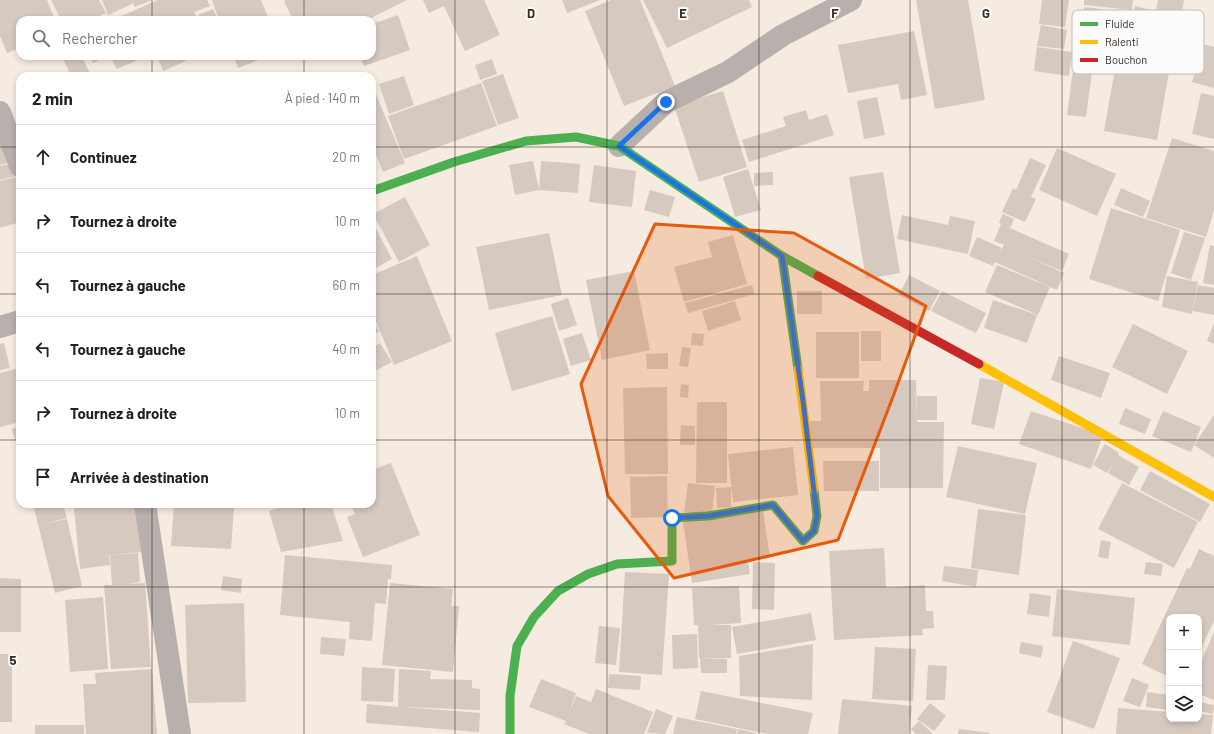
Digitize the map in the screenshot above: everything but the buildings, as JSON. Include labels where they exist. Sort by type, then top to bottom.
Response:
[{"type":"street","points":[[619,146],[666,102],[728,72],[783,35],[851,0]]},
{"type":"street","points":[[0,112],[16,155]]},
{"type":"street","points":[[376,190],[454,162],[526,141],[576,137],[619,146],[782,256],[985,367],[1214,497]]},
{"type":"street","points":[[510,734],[510,696],[517,646],[534,617],[558,591],[588,574],[617,564],[672,561],[672,518],[708,516],[773,505],[803,541],[814,531],[817,516],[803,401],[782,256]]},
{"type":"street","points":[[0,327],[16,322]]},
{"type":"street","points":[[146,508],[180,734]]},
{"type":"highlighted area","points":[[655,224],[794,233],[926,306],[838,540],[674,578],[608,496],[581,384]]},
{"type":"traffic: fast","points":[[376,190],[454,162],[526,141],[576,137],[619,146],[782,256],[818,276]]},
{"type":"traffic: fast","points":[[782,256],[798,369]]},
{"type":"traffic: fast","points":[[510,734],[510,696],[517,646],[534,617],[558,591],[588,574],[617,564],[672,561],[672,518],[708,516],[773,505],[803,541],[814,531],[817,516],[814,490]]},
{"type":"traffic: slow","points":[[979,364],[1214,497]]},
{"type":"traffic: slow","points":[[798,369],[814,490]]},
{"type":"traffic: jam","points":[[818,276],[979,364]]},
{"type":"route","points":[[666,102],[619,146],[782,256],[790,304],[817,516],[814,531],[803,541],[773,505],[708,516],[672,518]]}]
